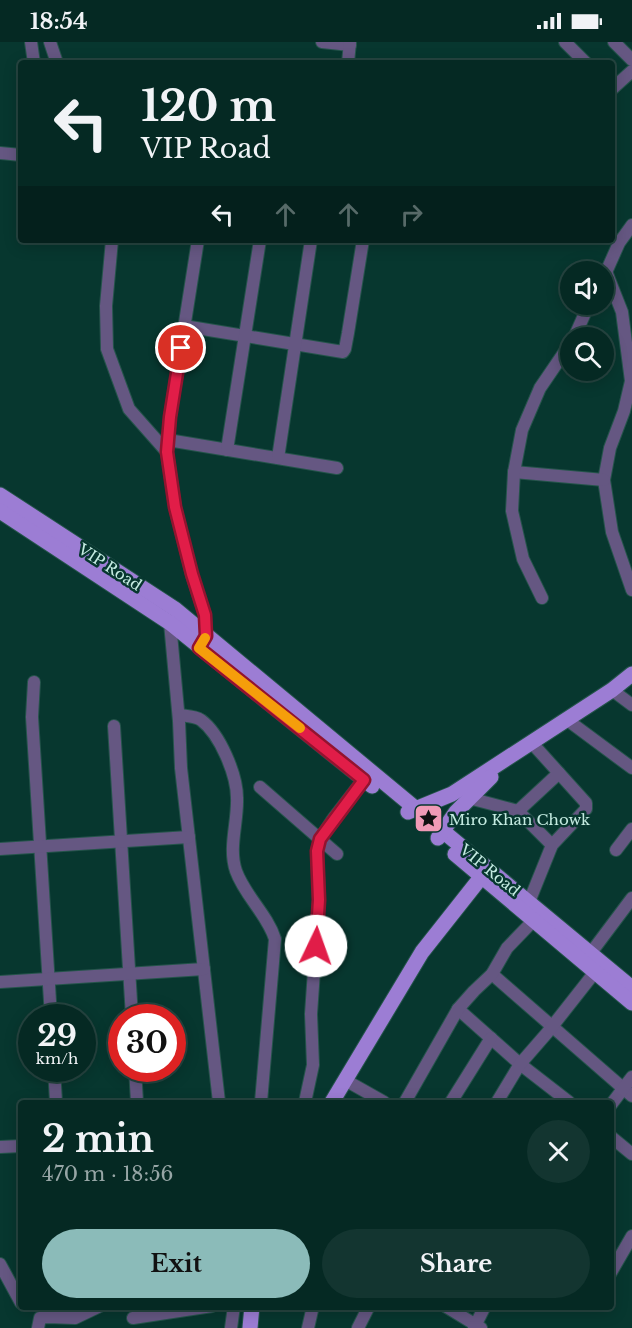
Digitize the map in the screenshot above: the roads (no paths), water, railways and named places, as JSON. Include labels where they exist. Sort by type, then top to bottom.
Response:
[{"type":"main road","name":"VIP Road","points":[[0,495],[175,609],[203,642],[364,780],[411,811]]},
{"type":"main road","name":"VIP Road","points":[[0,510],[170,623],[203,642],[440,835],[484,872],[533,921],[632,1002]]},
{"type":"main road","points":[[411,811],[452,794],[612,690],[632,674]]},
{"type":"main road","points":[[440,835],[469,798],[526,745]]},
{"type":"main road","name":"VIP Road","points":[[484,872],[529,902],[632,988]]},
{"type":"main road","points":[[333,1100],[422,952],[484,872]]},
{"type":"main road","points":[[252,1310],[253,1327]]},
{"type":"street","points":[[31,42],[34,60]]},
{"type":"street","points":[[50,42],[56,60]]},
{"type":"street","points":[[322,42],[350,44],[348,60]]},
{"type":"street","points":[[565,42],[583,60]]},
{"type":"street","points":[[614,42],[632,60]]},
{"type":"street","points":[[615,86],[632,71]]},
{"type":"street","points":[[0,153],[18,155]]},
{"type":"street","points":[[611,261],[619,243],[632,225]]},
{"type":"street","points":[[112,243],[106,306],[107,349],[129,409],[168,446],[228,450],[337,468]]},
{"type":"street","points":[[198,243],[170,417],[168,446],[175,507],[205,615],[203,642]]},
{"type":"street","points":[[228,450],[260,243]]},
{"type":"street","points":[[278,458],[311,243]]},
{"type":"street","points":[[184,326],[340,352],[345,349],[363,243]]},
{"type":"street","points":[[614,295],[622,312],[632,381],[610,448],[604,480],[612,532],[632,588]]},
{"type":"street","points":[[542,598],[523,559],[512,511],[514,472],[526,420],[540,388],[560,359]]},
{"type":"street","points":[[514,472],[604,480]]},
{"type":"street","points":[[170,623],[179,715],[181,768],[219,1100]]},
{"type":"street","points":[[34,682],[32,717],[50,1004]]},
{"type":"street","points":[[612,690],[632,705]]},
{"type":"street","points":[[179,715],[201,720],[221,745],[232,768],[237,797],[233,846],[236,871],[270,926],[275,939],[261,1100]]},
{"type":"street","points":[[566,719],[632,768]]},
{"type":"street","points":[[114,726],[131,1004]]},
{"type":"street","points":[[526,745],[559,773],[586,803],[586,809],[552,845],[529,902]]},
{"type":"street","points":[[518,811],[559,773]]},
{"type":"street","points":[[305,1100],[313,1065],[314,1035],[311,1014],[319,900],[317,851],[320,839],[364,780]]},
{"type":"street","points":[[260,787],[337,854]]},
{"type":"street","points":[[469,798],[518,811],[552,845]]},
{"type":"street","points":[[616,850],[632,829]]},
{"type":"street","points":[[0,849],[189,837]]},
{"type":"street","points":[[590,954],[632,898]]},
{"type":"street","points":[[406,1100],[458,1009],[492,974],[507,948],[533,921]]},
{"type":"street","points":[[0,982],[204,969]]},
{"type":"street","points":[[498,1100],[520,1064],[596,972]]},
{"type":"street","points":[[492,974],[628,1092]]},
{"type":"street","points":[[458,1009],[520,1064],[566,1100]]},
{"type":"street","points":[[452,1100],[491,1038]]},
{"type":"street","points":[[614,1103],[628,1092],[632,1077]]},
{"type":"street","points":[[345,1080],[380,1100]]},
{"type":"street","points":[[55,1082],[56,1100]]},
{"type":"street","points":[[136,1082],[137,1100]]},
{"type":"street","points":[[614,1139],[632,1154]]},
{"type":"street","points":[[0,1147],[18,1146]]},
{"type":"street","points":[[614,1267],[632,1236]]},
{"type":"street","points":[[0,1264],[18,1297]]},
{"type":"street","points":[[38,1328],[40,1318],[48,1317],[75,1323],[94,1310]]},
{"type":"street","points":[[133,1318],[186,1310]]},
{"type":"street","points":[[231,1328],[233,1310]]},
{"type":"street","points":[[308,1328],[312,1310]]},
{"type":"street","points":[[358,1328],[367,1310]]},
{"type":"street","points":[[451,1310],[477,1327],[483,1310]]},
{"type":"place","name":"Miro Khan Chowk","points":[[428,819]]}]
